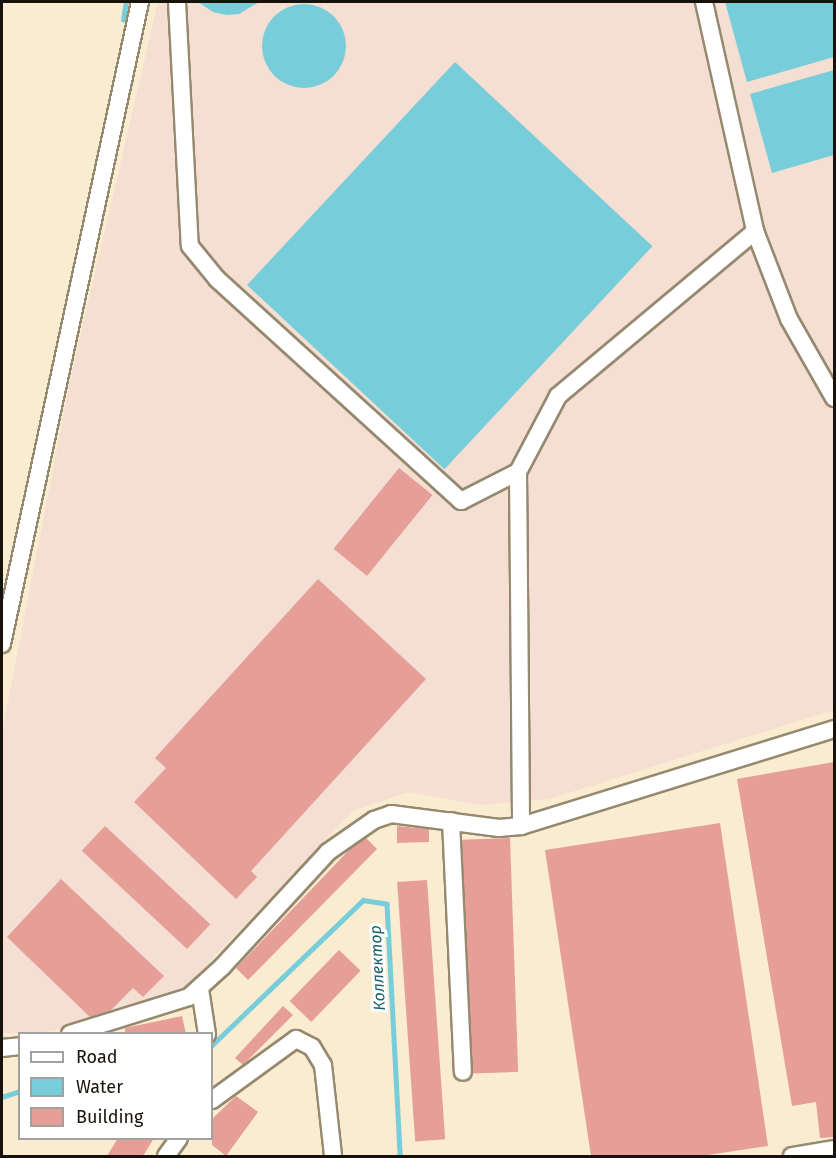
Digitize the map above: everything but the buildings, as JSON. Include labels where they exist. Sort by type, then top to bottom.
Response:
[{"type":"street","points":[[2,644],[6,597],[140,2]]},
{"type":"street","points":[[177,2],[190,246],[217,279],[461,501],[518,472]]},
{"type":"street","points":[[704,2],[754,231],[789,319],[834,398]]},
{"type":"street","points":[[521,826],[518,472],[558,396],[754,231]]},
{"type":"street","points":[[77,1032],[176,1004],[200,989],[328,852],[357,828],[391,814],[498,828],[521,826],[834,729]]},
{"type":"street","points":[[451,821],[463,1072]]},
{"type":"street","points":[[200,989],[207,1032]]},
{"type":"street","points":[[213,1099],[296,1039],[312,1047],[323,1065],[333,1156]]},
{"type":"street","points":[[2,1048],[18,1047]]},
{"type":"street","points":[[165,1156],[177,1140]]},
{"type":"street","points":[[792,1156],[830,1152]]},
{"type":"shaded area","points":[[158,2],[834,2],[834,710],[549,799],[480,805],[408,792],[353,811],[192,980],[164,1003],[95,1024],[43,1032],[2,1033],[2,733],[71,376]]},
{"type":"water","points":[[198,2],[259,2],[239,14],[226,15],[213,12]]},
{"type":"water","points":[[725,2],[834,2],[834,57],[747,82]]},
{"type":"water","points":[[304,4],[320,7],[334,16],[343,30],[346,46],[343,62],[334,76],[320,85],[304,88],[288,85],[274,76],[265,62],[262,46],[265,30],[274,16],[288,7]]},
{"type":"water","points":[[455,62],[652,246],[444,469],[247,285]]},
{"type":"water","points":[[834,70],[834,155],[772,173],[750,94]]},
{"type":"waterway","name":"Коллектор","points":[[123,20],[126,2]]},
{"type":"waterway","name":"Коллектор","points":[[213,1044],[363,900],[387,904],[400,1156]]},
{"type":"waterway","name":"Коллектор","points":[[2,1097],[18,1092]]}]
